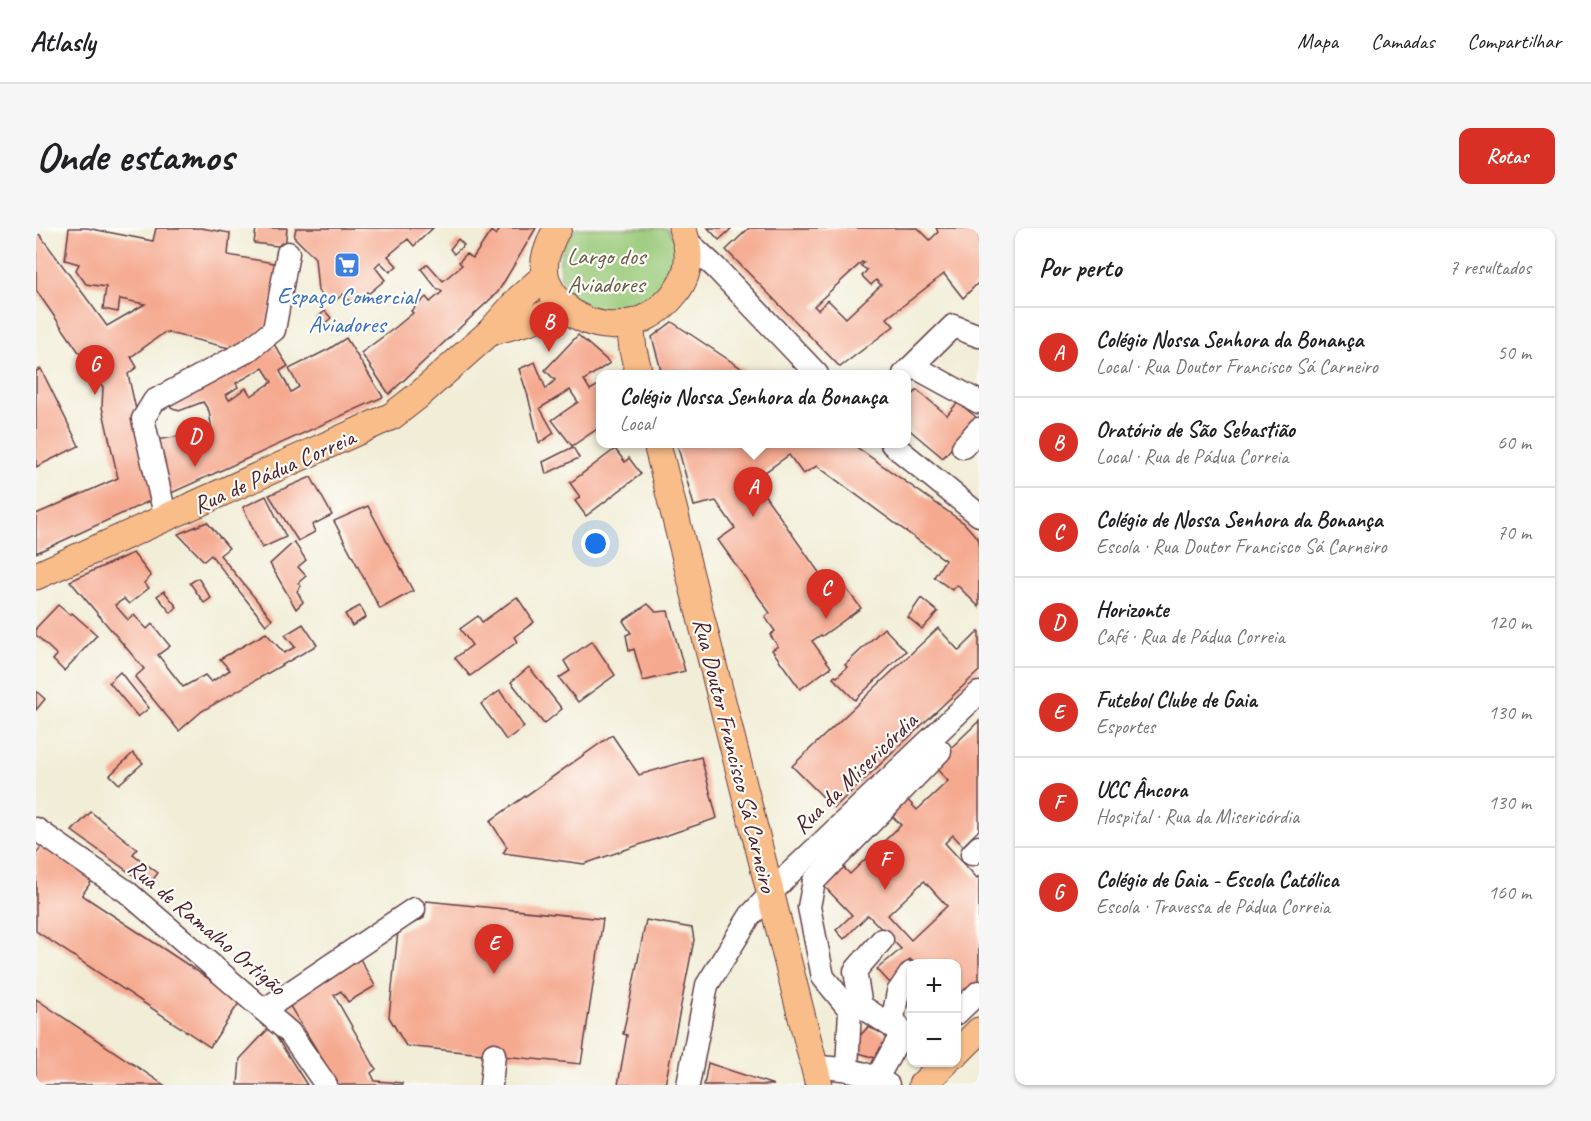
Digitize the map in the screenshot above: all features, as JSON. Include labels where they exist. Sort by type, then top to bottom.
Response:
[{"type":"main road","points":[[558,228],[545,255],[544,277],[552,294],[581,319],[605,325],[630,324],[651,315],[666,305],[683,283],[690,262],[685,235]]},
{"type":"main road","name":"Rua de Pádua Correia","points":[[36,576],[392,416],[419,396],[490,332],[519,299],[544,277]]},
{"type":"main road","name":"Rua de Pádua Correia","points":[[490,332],[532,320],[565,306]]},
{"type":"main road","points":[[630,324],[638,370]]},
{"type":"main road","name":"Rua Doutor Francisco Sá Carneiro","points":[[658,448],[817,1076]]},
{"type":"main road","points":[[961,1049],[979,1031]]},
{"type":"main road","points":[[922,1085],[941,1067]]},
{"type":"street","points":[[685,235],[812,370]]},
{"type":"street","points":[[166,519],[143,419],[154,401],[247,351],[274,330],[288,253]]},
{"type":"street","points":[[908,370],[953,326],[979,336]]},
{"type":"street","points":[[911,371],[979,402]]},
{"type":"street","points":[[963,447],[979,429]]},
{"type":"street","points":[[897,448],[979,515]]},
{"type":"street","name":"Rua da Misericórdia","points":[[687,1085],[707,985],[750,916],[770,894],[979,693]]},
{"type":"street","points":[[847,1068],[850,1010],[823,977],[809,907],[814,881],[925,765],[979,714]]},
{"type":"street","name":"Rua de Ramalho Ortigão","points":[[36,829],[127,892],[264,1010],[290,1033],[326,1085]]},
{"type":"street","points":[[264,1010],[414,909]]},
{"type":"street","points":[[882,940],[855,971],[861,1006],[907,1033]]},
{"type":"street","points":[[907,980],[898,992],[893,1018],[907,1033]]},
{"type":"street","points":[[961,1009],[979,992]]},
{"type":"street","points":[[883,1082],[907,1033]]},
{"type":"street","points":[[491,1085],[495,1054]]},
{"type":"street","name":"Rua Doutor Francisco Sá Carneiro","points":[[817,1076],[847,1068],[883,1082]]},
{"type":"green space","name":"Largo dos Aviadores","points":[[577,228],[666,228],[675,241],[677,251],[672,278],[668,285],[643,305],[617,313],[598,311],[582,304],[570,294],[562,280],[559,263],[564,246]]},
{"type":"building","points":[[69,228],[87,228],[153,241],[156,228],[201,228],[230,233],[228,255],[279,264],[267,325],[237,350],[165,332],[131,357],[137,367],[128,374],[156,498],[36,553],[36,514],[118,478],[102,407],[103,387],[36,290],[36,233],[40,235],[107,326],[145,304],[120,299],[118,312],[103,309],[106,287],[86,284],[76,270],[79,264],[65,260]]},
{"type":"building","points":[[256,228],[287,228],[285,247],[254,243]]},
{"type":"building","name":"Espaço Comercial Aviadores","points":[[296,228],[433,228],[414,246],[408,239],[388,256],[397,266],[390,272],[380,262],[375,267],[385,280],[368,294],[367,292],[352,304],[343,294],[332,304],[318,291],[315,258],[294,237]]},
{"type":"building","points":[[494,228],[536,228],[498,292],[389,394],[361,353],[413,313],[411,311],[426,297],[430,302],[442,292],[421,269],[428,264],[443,281],[462,265],[459,262],[466,254],[473,258],[491,231],[496,235],[499,231]]},
{"type":"building","points":[[708,228],[732,228],[719,240]]},
{"type":"building","points":[[749,228],[918,228],[930,240],[938,232],[936,228],[979,228],[979,282],[963,298],[944,274],[887,318],[894,326],[840,367],[726,250]],"holes":[[[862,262],[864,263],[861,266],[867,270],[862,276],[871,285],[876,280],[881,285],[846,318],[828,300],[818,310],[814,306]]]},
{"type":"building","points":[[458,239],[464,245],[454,254],[450,249]]},
{"type":"building","points":[[325,311],[331,318],[324,324],[318,317]]},
{"type":"building","points":[[672,322],[744,370],[661,370],[652,337]]},
{"type":"building","points":[[578,335],[610,363],[596,370],[584,380],[590,390],[596,386],[596,430],[572,446],[552,420],[578,402],[570,390],[540,408],[554,433],[539,443],[519,369],[535,362],[546,389],[555,380],[545,370]]},
{"type":"building","points":[[346,338],[383,397],[167,495],[156,440],[212,431],[209,411],[203,402],[179,411],[163,403],[272,341],[288,366],[280,371],[291,392],[299,387],[289,369]],"holes":[[[263,368],[272,382],[251,396],[246,388],[229,400],[226,395],[238,387],[236,383]]]},
{"type":"building","points":[[41,369],[79,446],[36,467],[36,371]]},
{"type":"building","points":[[917,390],[947,415],[958,402],[977,418],[943,458],[911,431],[911,397]]},
{"type":"building","points":[[573,447],[579,458],[546,474],[543,462]]},
{"type":"building","points":[[678,448],[858,448],[964,523],[979,540],[979,607],[957,585],[952,590],[934,577],[945,560],[817,466],[803,474],[789,455],[754,480],[832,591],[842,583],[861,608],[812,641],[831,667],[800,689],[772,650],[778,646],[770,635],[775,631],[765,617],[770,613],[718,540],[735,528],[716,501],[694,506]]},
{"type":"building","points":[[615,449],[625,462],[629,458],[641,474],[586,516],[575,501],[580,497],[570,483]]},
{"type":"building","points":[[311,477],[332,515],[312,525],[315,532],[298,541],[269,495]]},
{"type":"building","points":[[266,496],[286,537],[262,548],[243,507]]},
{"type":"building","points":[[368,506],[413,591],[380,609],[334,521]]},
{"type":"building","points":[[207,522],[229,548],[220,555],[272,619],[266,625],[211,555],[204,561],[178,534]]},
{"type":"building","points":[[294,542],[306,560],[298,567],[306,576],[298,583],[301,586],[297,591],[303,602],[296,609],[270,564]]},
{"type":"building","points":[[133,553],[151,576],[144,583],[149,588],[129,604],[124,599],[115,605],[128,620],[134,615],[147,629],[152,624],[170,646],[158,655],[183,687],[205,675],[211,682],[230,670],[220,659],[266,633],[284,653],[295,647],[285,635],[303,624],[317,645],[202,711],[179,731],[135,677],[144,669],[70,581]]},
{"type":"building","points":[[198,578],[211,598],[204,603],[190,583]]},
{"type":"building","points":[[164,591],[177,607],[171,613],[157,596]]},
{"type":"building","points":[[517,597],[534,622],[514,637],[517,642],[470,676],[455,658],[472,645],[460,629],[478,616],[482,622]]},
{"type":"building","points":[[921,598],[938,612],[922,629],[908,617]]},
{"type":"building","points":[[648,604],[656,612],[668,611],[685,671],[643,681],[634,649],[629,651],[626,635],[631,633],[623,621]]},
{"type":"building","points":[[58,605],[70,615],[72,613],[97,635],[64,671],[53,660],[57,655],[36,635],[36,628]]},
{"type":"building","points":[[360,606],[366,617],[352,626],[345,614]]},
{"type":"building","points":[[884,628],[906,651],[855,700],[833,678],[837,677],[847,667],[845,665]]},
{"type":"building","points":[[938,628],[959,651],[979,631],[979,671],[834,808],[792,766]]},
{"type":"building","points":[[592,641],[615,675],[578,702],[559,678],[570,671],[564,661]]},
{"type":"building","points":[[529,667],[562,709],[544,724],[511,682]]},
{"type":"building","points":[[120,672],[149,708],[138,717],[109,682]]},
{"type":"building","points":[[36,691],[45,699],[36,710]]},
{"type":"building","points":[[500,691],[524,727],[506,740],[481,704]]},
{"type":"building","points":[[979,721],[979,830],[963,846],[953,835],[945,843],[977,878],[979,876],[979,981],[961,998],[961,959],[907,959],[907,963],[890,983],[877,969],[901,949],[868,915],[844,939],[836,930],[852,915],[816,878],[836,860],[850,874],[901,825],[887,811],[903,795],[917,810],[948,781],[933,765]],"holes":[[[924,881],[947,906],[911,940],[888,915]]]},
{"type":"building","points":[[612,735],[639,775],[701,757],[717,818],[584,864],[503,853],[507,847],[490,821]]},
{"type":"building","points":[[133,753],[143,763],[119,784],[110,775]]},
{"type":"building","points":[[91,812],[137,849],[133,854],[158,873],[148,886],[72,831]]},
{"type":"building","points":[[42,845],[93,879],[82,895],[241,1000],[210,1047],[36,931],[36,854]]},
{"type":"building","points":[[426,901],[603,919],[581,1064],[406,1046],[389,1017],[398,931],[424,918]]},
{"type":"building","points":[[646,920],[692,928],[694,940],[665,1085],[618,1085],[627,1035],[623,1034]]},
{"type":"building","points":[[359,957],[375,986],[348,1002],[341,991],[334,995],[376,1069],[371,1073],[375,1081],[402,1083],[402,1085],[338,1085],[285,998]]},
{"type":"building","points":[[36,999],[164,1085],[36,1085]]},
{"type":"building","points":[[270,1027],[307,1085],[238,1085],[240,1059]]},
{"type":"building","points":[[868,1027],[885,1034],[886,1048],[879,1058],[859,1053],[857,1039]]},
{"type":"building","points":[[708,1063],[774,1085],[704,1085]]},
{"type":"place","name":"Espaço Comercial Aviadores","points":[[347,265]]},
{"type":"place","name":"Oratório de São Sebastião","points":[[549,352]]},
{"type":"place","name":"Colégio de Gaia - Escola Católica","points":[[95,395]]},
{"type":"place","name":"Horizonte","points":[[195,467]]},
{"type":"place","name":"Colégio Nossa Senhora da Bonança","points":[[753,517]]},
{"type":"place","name":"Colégio de Nossa Senhora da Bonança","points":[[826,619]]},
{"type":"place","name":"UCC Âncora","points":[[885,890]]},
{"type":"place","name":"Futebol Clube de Gaia","points":[[494,974]]}]
